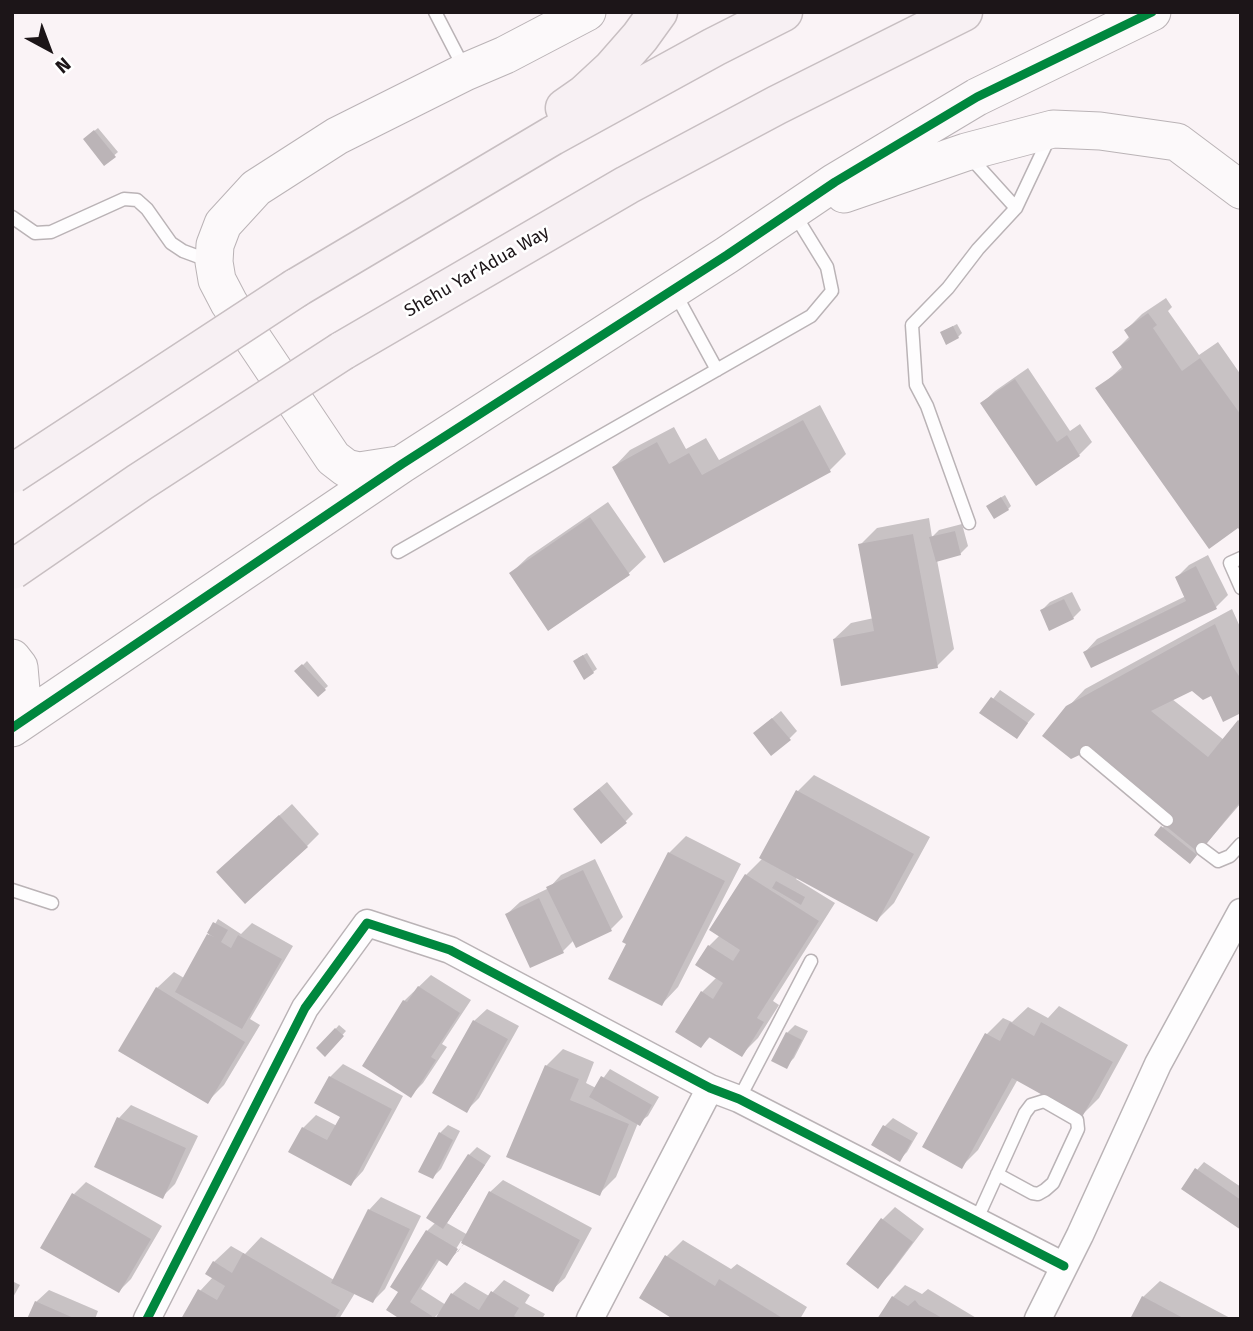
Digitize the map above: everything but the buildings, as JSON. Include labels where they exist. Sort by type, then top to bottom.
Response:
[{"type":"highway","points":[[407,222],[478,167],[585,94],[612,69],[640,37],[657,12]]},
{"type":"highway","points":[[12,474],[296,288],[563,130],[783,12]]},
{"type":"highway","name":"Shehu Yar'Adua Way","points":[[12,570],[140,482],[342,351],[626,185],[777,105],[963,12]]},
{"type":"street","points":[[402,464],[359,471],[346,468],[332,458],[229,303],[217,280],[215,245],[223,224],[256,188],[337,135],[505,55],[587,12]]},
{"type":"street","points":[[12,728],[402,464],[674,290],[835,182],[961,106],[1152,12]]},
{"type":"street","points":[[961,106],[972,151]]},
{"type":"street","points":[[793,211],[972,151],[1052,129],[1100,131],[1177,142],[1241,190]]},
{"type":"street","points":[[12,659],[19,667],[21,691],[12,717]]},
{"type":"street","points":[[1038,1319],[1158,1064],[1221,944],[1241,912]]},
{"type":"street","points":[[147,1319],[305,1008],[367,923],[450,950],[710,1088],[739,1099],[1064,1266]]},
{"type":"street","points":[[590,1319],[710,1088]]},
{"type":"lane","points":[[435,12],[466,72]]},
{"type":"lane","points":[[969,523],[927,406],[916,385],[912,325],[948,288],[978,249],[1016,208],[1052,129]]},
{"type":"lane","points":[[972,151],[1016,208]]},
{"type":"lane","points":[[12,217],[35,233],[51,232],[124,199],[137,200],[147,209],[171,243],[183,251],[214,262]]},
{"type":"lane","points":[[398,552],[811,316],[832,291],[827,267],[793,211]]},
{"type":"lane","points":[[674,290],[718,370]]},
{"type":"lane","points":[[1241,558],[1230,563],[1241,588]]},
{"type":"lane","points":[[1086,752],[1167,820]]},
{"type":"lane","points":[[1202,849],[1218,861],[1230,856],[1241,844]]},
{"type":"lane","points":[[12,890],[52,903]]},
{"type":"lane","points":[[739,1099],[811,961]]},
{"type":"lane","points":[[976,1222],[997,1174],[1025,1113],[1031,1105],[1044,1101],[1077,1120],[1077,1129],[1053,1183],[1045,1190],[1032,1193],[997,1174]]},
{"type":"cycle path","points":[[12,728],[402,464],[727,255],[835,182],[977,97],[1152,12]]},
{"type":"cycle path","points":[[147,1319],[305,1008],[367,923],[450,950],[710,1088],[739,1099],[1064,1266]]}]
